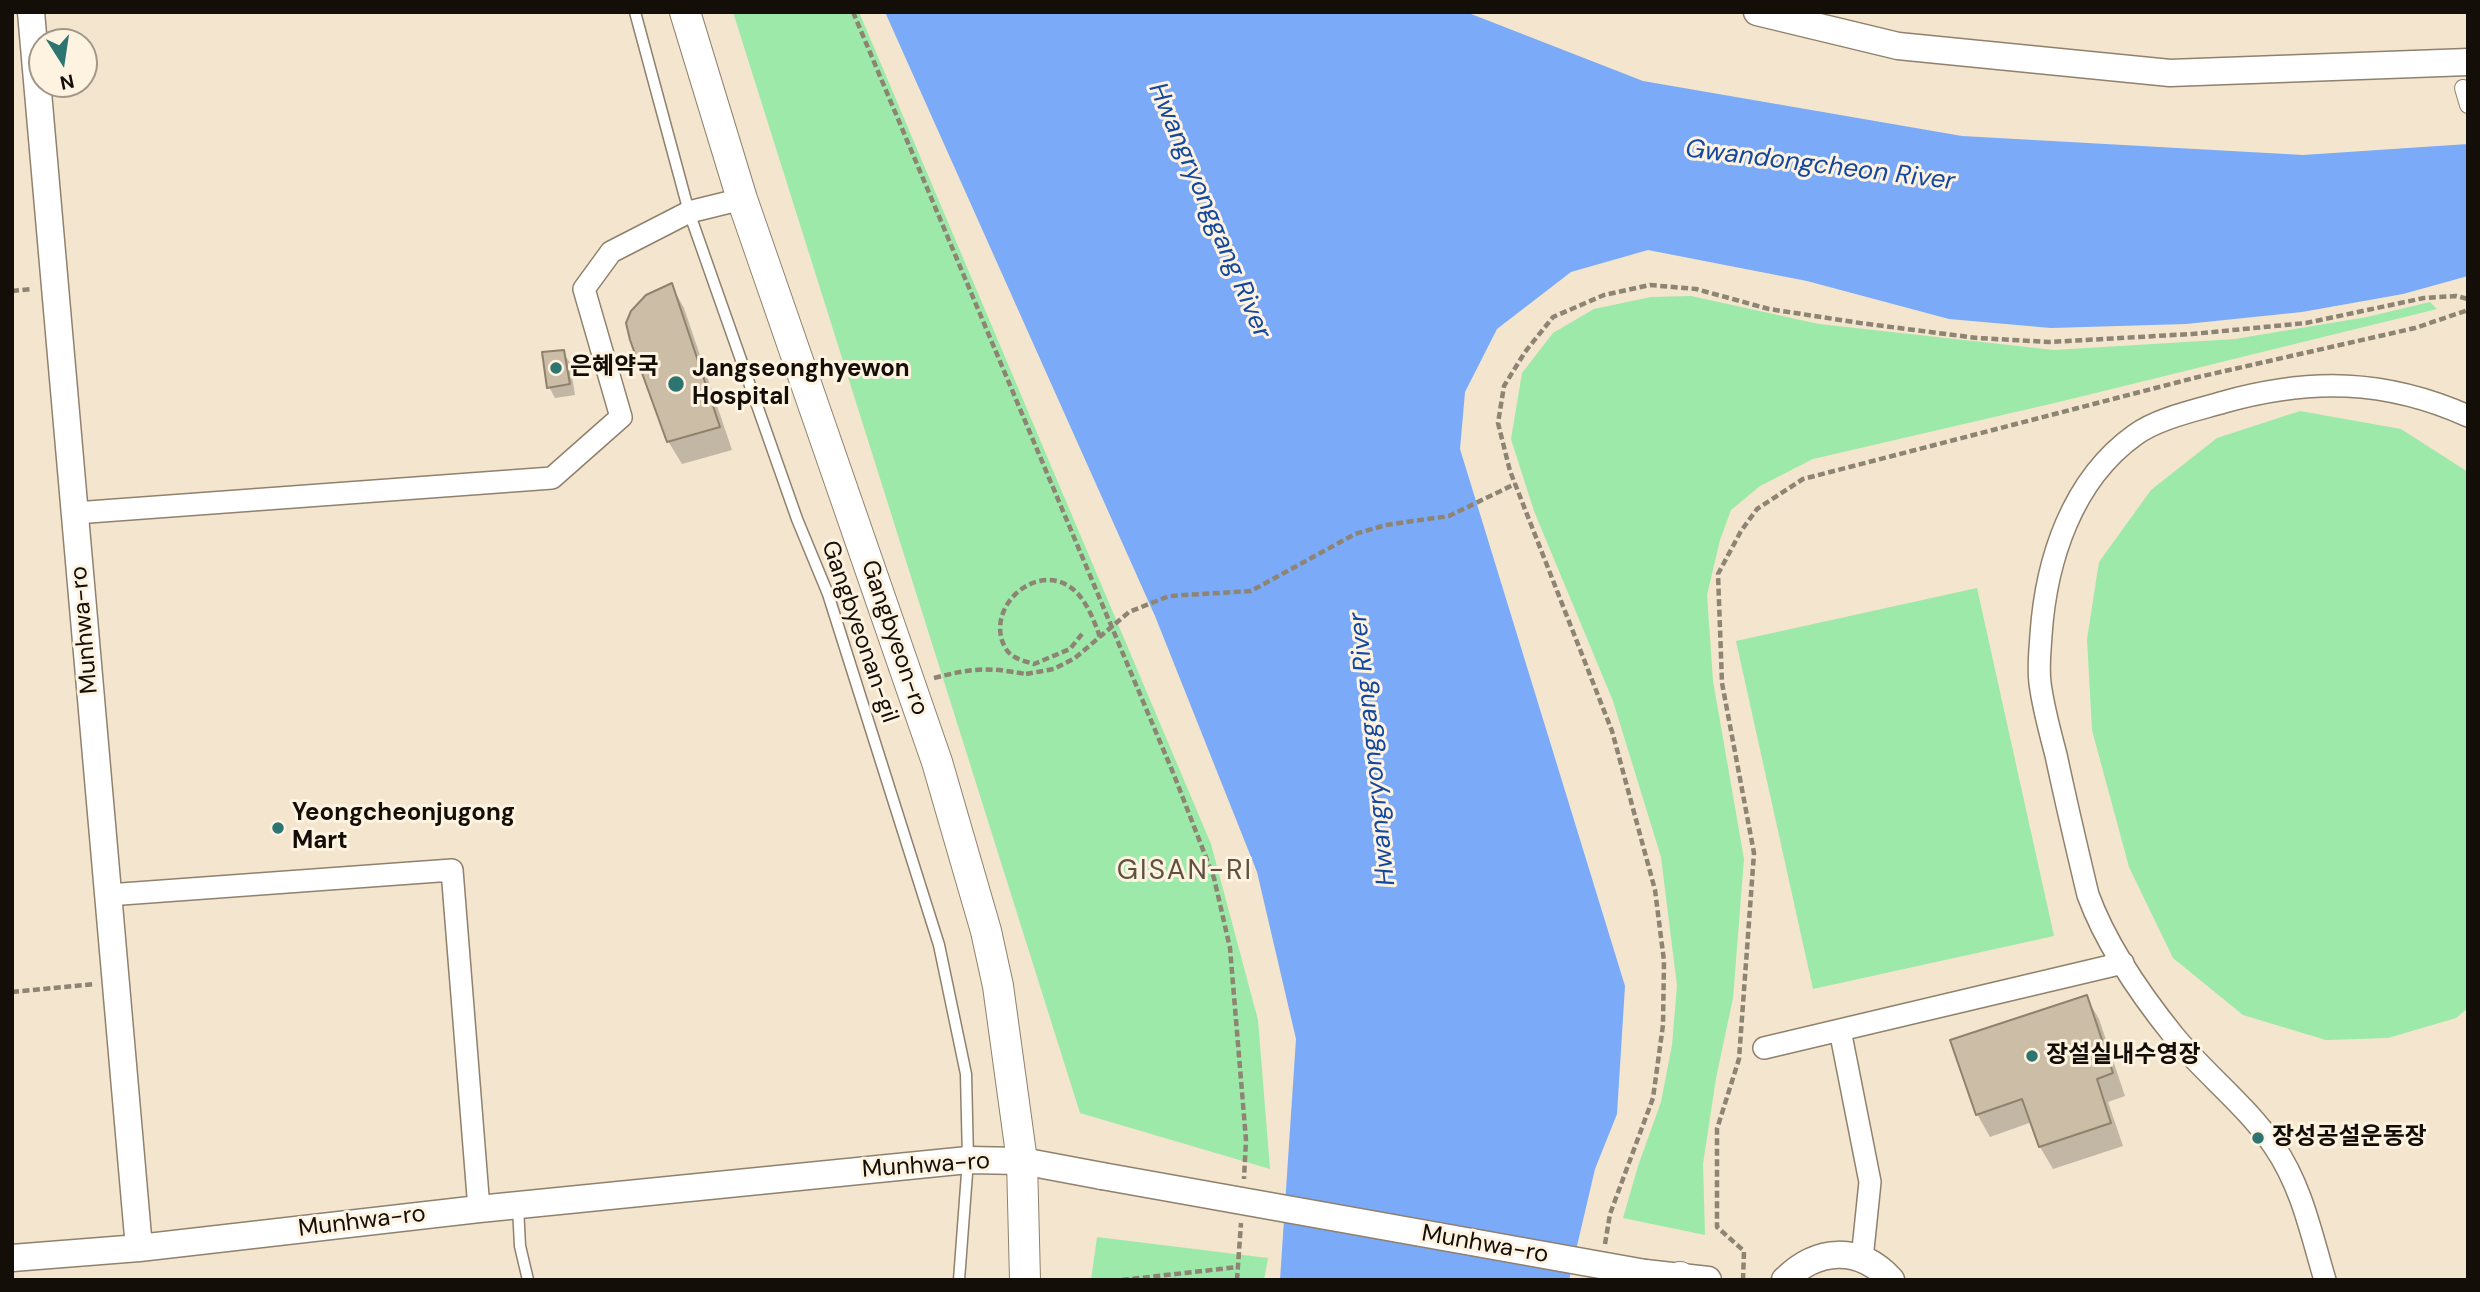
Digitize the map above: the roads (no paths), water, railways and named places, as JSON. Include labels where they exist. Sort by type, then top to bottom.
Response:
[{"type":"main road","name":"Gangbyeon-ro","points":[[685,12],[742,199],[937,761],[986,931],[998,986],[1022,1161],[1025,1280]]},
{"type":"street","name":"Munhwa-ro","points":[[31,12],[139,1248]]},
{"type":"street","points":[[1757,12],[1898,46],[2170,73],[2468,62]]},
{"type":"street","points":[[2463,88],[2468,105]]},
{"type":"street","points":[[75,513],[552,478],[621,417],[584,289],[611,252],[689,212],[742,199]]},
{"type":"street","points":[[2325,1280],[2296,1184],[2272,1144],[2174,1036],[2098,922],[2088,895],[2040,682],[2042,623],[2054,555],[2084,488],[2106,459],[2137,433],[2180,415],[2265,391],[2303,386],[2400,391],[2468,416]]},
{"type":"street","points":[[108,895],[452,870],[479,1209]]},
{"type":"street","points":[[1764,1048],[2123,963]]},
{"type":"street","points":[[1840,1030],[1870,1182],[1862,1259]]},
{"type":"street","name":"Munhwa-ro","points":[[12,1258],[139,1248],[479,1209],[968,1160],[1022,1161],[1690,1279]]},
{"type":"street","points":[[1785,1280],[1798,1267],[1818,1257],[1840,1254],[1862,1259],[1881,1270],[1891,1280]]},
{"type":"lane","name":"Gangbyeonan-gil","points":[[635,12],[689,212],[787,493],[828,594],[939,945],[966,1074],[968,1160],[959,1280]]},
{"type":"lane","points":[[518,1206],[520,1246],[528,1280]]},
{"type":"water","points":[[885,12],[1466,12],[1643,81],[1962,136],[2303,155],[2468,144],[2468,276],[2403,294],[2302,312],[2186,324],[2051,328],[1949,319],[1807,281],[1648,250],[1571,272],[1497,329],[1465,392],[1460,449],[1625,986],[1617,1114],[1595,1169],[1569,1280],[1280,1280],[1296,1039],[1257,872],[1155,616]]},
{"type":"place","name":"은혜약국","points":[[556,368]]},
{"type":"place","name":"Jangseonghyewon Hospital","points":[[676,384]]},
{"type":"place","name":"Yeongcheonjugong Mart","points":[[278,828]]},
{"type":"place","name":"장설실내수영장","points":[[2032,1056]]},
{"type":"place","name":"장성공설운동장","points":[[2258,1138]]},
{"type":"district","name":"GISAN-RI","points":[[1185,872]]},
{"type":"water label","name":"Gwandongcheon River","points":[[1820,166]]},
{"type":"water label","name":"Hwangryonggang River","points":[[1209,211]]},
{"type":"water label","name":"Hwangryonggang River","points":[[1373,749]]}]
